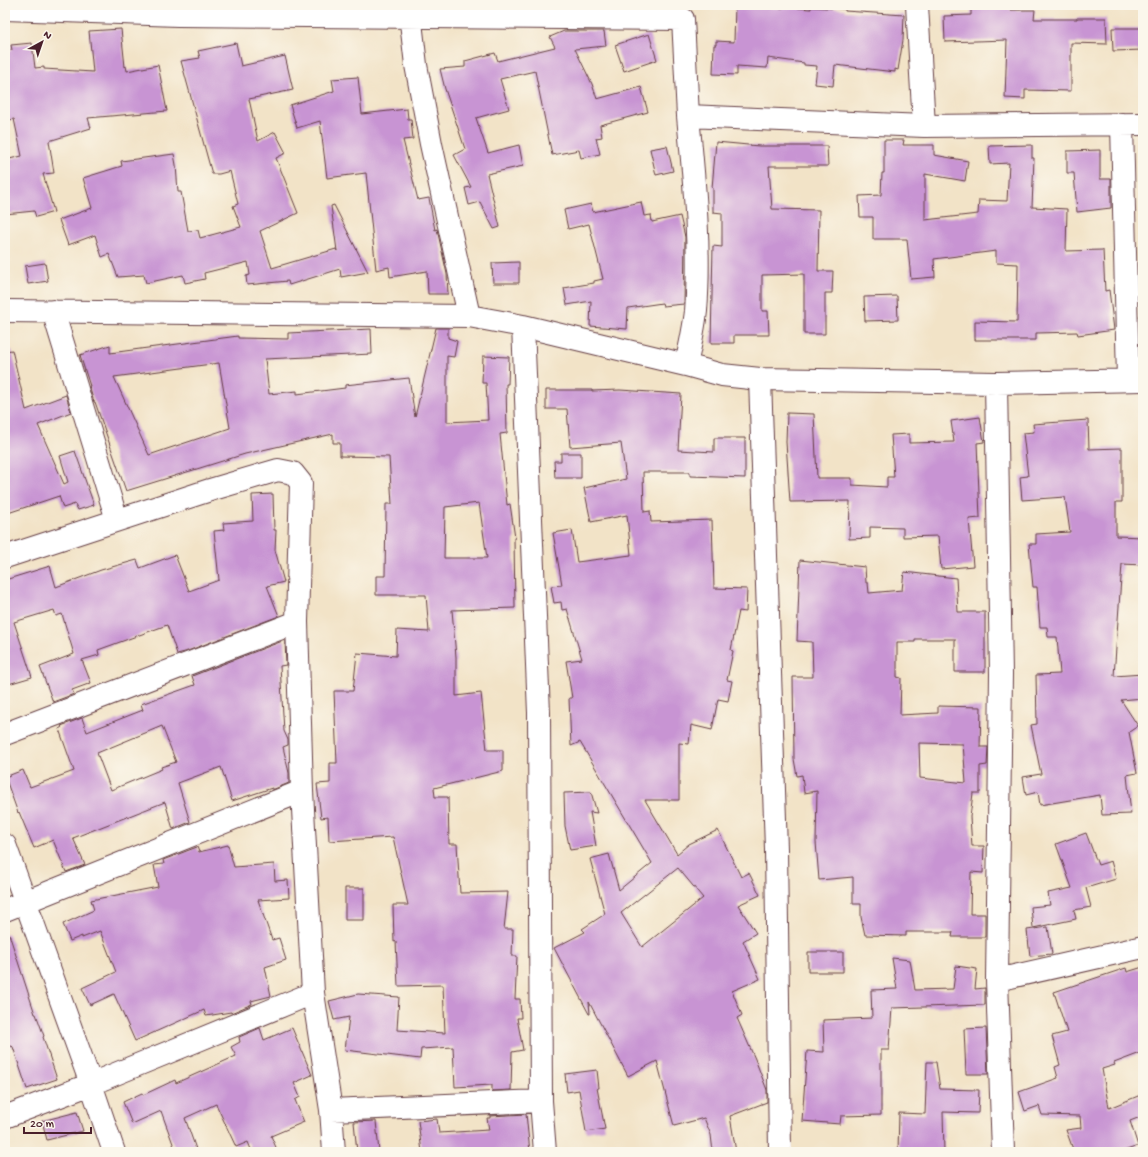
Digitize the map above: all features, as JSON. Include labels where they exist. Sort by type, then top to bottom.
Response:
[{"type":"street","points":[[917,5],[924,126]]},
{"type":"street","points":[[5,9],[178,15],[409,11],[683,12],[688,116],[698,255],[696,312],[686,365]]},
{"type":"street","points":[[409,11],[416,64],[431,144],[469,316]]},
{"type":"street","points":[[688,116],[924,126],[1143,124]]},
{"type":"street","points":[[5,311],[469,316],[523,326],[722,375],[760,379],[996,383],[1136,380],[1122,124]]},
{"type":"street","points":[[53,311],[116,520]]},
{"type":"street","points":[[523,326],[540,713],[541,1102],[545,1152]]},
{"type":"street","points":[[760,379],[776,849],[780,1152]]},
{"type":"street","points":[[996,383],[1000,674],[997,980],[1003,1152]]},
{"type":"street","points":[[5,557],[210,490],[278,470],[293,473],[301,483],[298,622],[302,791],[313,993],[331,1110],[334,1152]]},
{"type":"street","points":[[5,734],[298,622]]},
{"type":"street","points":[[5,910],[302,791]]},
{"type":"street","points":[[5,845],[114,1152]]},
{"type":"street","points":[[997,980],[1143,947]]},
{"type":"street","points":[[5,1117],[91,1084],[313,993]]},
{"type":"street","points":[[331,1110],[541,1102]]},
{"type":"building","points":[[971,5],[1010,5],[1010,10],[1035,10],[1034,19],[1106,18],[1107,44],[1071,43],[1071,91],[1025,90],[1025,99],[1005,98],[1007,40],[945,42],[944,16],[971,15]]},
{"type":"building","points":[[735,6],[811,9],[811,7],[904,15],[903,40],[898,70],[895,69],[895,72],[835,65],[833,86],[815,84],[817,66],[768,58],[767,68],[737,66],[737,75],[713,74],[714,45],[716,45],[716,41],[734,42]]},
{"type":"building","points":[[1112,28],[1143,28],[1143,50],[1113,51]]},
{"type":"building","points":[[121,29],[125,67],[126,66],[127,71],[158,65],[167,111],[88,118],[91,128],[49,141],[54,173],[43,174],[54,212],[36,217],[34,211],[5,214],[5,160],[22,156],[14,119],[5,121],[5,51],[12,50],[11,45],[32,43],[35,68],[44,67],[44,69],[93,72],[89,31]]},
{"type":"building","points":[[564,31],[604,31],[606,46],[575,49],[592,84],[597,99],[641,87],[648,112],[600,125],[602,137],[596,138],[600,154],[581,158],[579,150],[552,155],[535,71],[500,79],[509,109],[476,118],[488,153],[519,145],[523,166],[487,174],[500,227],[494,229],[480,202],[469,205],[465,188],[471,187],[454,155],[465,149],[440,69],[465,67],[465,61],[495,53],[498,61],[555,47],[550,37]]},
{"type":"building","points":[[649,34],[657,60],[624,71],[615,45]]},
{"type":"building","points":[[236,43],[241,66],[285,56],[293,90],[249,99],[258,141],[275,132],[286,153],[276,158],[298,213],[260,231],[272,268],[336,249],[337,251],[331,206],[334,205],[368,272],[341,277],[340,269],[289,285],[288,281],[247,285],[246,276],[250,275],[248,262],[204,273],[205,279],[185,283],[183,275],[146,283],[144,275],[118,277],[109,254],[102,257],[95,235],[68,245],[59,220],[92,208],[83,178],[122,166],[121,161],[174,154],[178,192],[181,192],[188,231],[198,230],[200,238],[241,227],[233,206],[238,204],[230,171],[212,174],[181,61],[200,58],[198,51]]},
{"type":"building","points":[[358,77],[362,114],[407,109],[408,119],[411,119],[413,139],[403,140],[418,200],[429,198],[435,230],[437,229],[447,274],[448,294],[428,294],[427,271],[390,277],[389,267],[376,270],[366,173],[327,178],[320,121],[297,128],[290,105],[334,91],[332,79]]},
{"type":"building","points":[[884,140],[904,140],[903,145],[934,145],[934,155],[968,161],[965,181],[925,174],[925,220],[978,214],[979,200],[1007,201],[1009,163],[990,164],[989,146],[1032,145],[1032,158],[1034,158],[1032,207],[1067,209],[1066,251],[1103,250],[1105,291],[1109,290],[1114,330],[1078,335],[1077,332],[1036,333],[1036,340],[975,340],[975,321],[1017,322],[1018,264],[996,263],[996,251],[934,259],[935,277],[911,279],[907,239],[873,239],[873,217],[860,217],[859,196],[881,195],[882,173],[884,173]]},
{"type":"building","points":[[716,142],[759,146],[827,146],[828,166],[769,166],[772,209],[819,210],[818,271],[833,271],[832,293],[825,293],[825,334],[804,334],[804,274],[762,275],[762,311],[768,311],[769,335],[734,335],[734,343],[711,343],[713,246],[722,247],[722,213],[713,212],[712,188]]},
{"type":"building","points":[[667,146],[673,171],[656,175],[650,149]]},
{"type":"building","points":[[1100,150],[1100,179],[1111,179],[1111,208],[1077,212],[1074,173],[1067,173],[1067,151]]},
{"type":"building","points":[[641,202],[644,216],[651,215],[652,222],[680,216],[685,237],[684,304],[663,306],[662,303],[628,308],[627,329],[590,326],[591,301],[567,305],[564,288],[594,283],[594,281],[603,279],[589,224],[568,229],[564,210],[591,204],[593,212]]},
{"type":"building","points":[[519,262],[519,283],[493,283],[492,263]]},
{"type":"building","points":[[45,263],[48,281],[28,284],[25,266]]},
{"type":"building","points":[[897,296],[898,320],[865,321],[864,297]]},
{"type":"building","points":[[436,328],[448,328],[448,338],[457,341],[454,357],[447,356],[447,422],[488,420],[486,383],[482,383],[483,356],[509,357],[508,384],[506,384],[507,433],[500,434],[507,505],[510,504],[515,538],[515,608],[452,610],[456,657],[456,696],[481,693],[487,750],[503,750],[503,771],[434,788],[435,797],[448,797],[449,844],[457,844],[460,893],[508,892],[504,929],[513,929],[512,956],[517,956],[515,999],[520,999],[521,1018],[517,1018],[523,1050],[512,1052],[511,1090],[492,1091],[492,1085],[455,1087],[453,1047],[421,1049],[420,1059],[345,1050],[349,1017],[334,1020],[329,1001],[358,994],[399,997],[397,1030],[445,1033],[443,985],[398,986],[396,941],[394,942],[393,905],[408,905],[393,837],[329,841],[328,817],[321,818],[317,784],[330,783],[330,763],[337,763],[334,691],[353,691],[357,653],[396,656],[397,630],[429,632],[426,595],[376,595],[376,576],[385,576],[386,504],[392,504],[389,457],[340,456],[340,443],[333,443],[333,434],[245,454],[126,491],[94,402],[80,355],[110,345],[110,353],[238,336],[238,338],[288,339],[288,333],[371,329],[372,354],[265,359],[269,394],[297,391],[297,394],[345,388],[345,385],[409,378],[415,417]],"holes":[[[219,363],[230,428],[149,455],[114,377]],[[479,503],[487,558],[444,558],[445,507]]]},
{"type":"building","points":[[12,350],[26,410],[66,395],[71,412],[38,425],[64,484],[68,482],[60,456],[75,451],[94,505],[78,510],[75,504],[63,508],[59,496],[5,514],[5,351]]},
{"type":"building","points":[[546,390],[620,390],[681,394],[678,450],[714,452],[714,438],[745,438],[745,478],[690,476],[690,472],[643,472],[644,512],[650,511],[651,522],[712,520],[714,588],[747,589],[746,612],[739,611],[731,650],[733,651],[727,680],[732,681],[728,701],[718,699],[712,730],[691,725],[689,744],[679,743],[679,800],[645,800],[677,854],[689,844],[718,830],[741,877],[749,873],[760,895],[738,905],[756,933],[743,941],[760,979],[732,991],[742,1015],[737,1018],[767,1090],[767,1102],[730,1116],[736,1152],[713,1152],[711,1135],[704,1118],[674,1126],[657,1061],[628,1076],[589,1002],[590,1014],[554,948],[585,932],[582,929],[605,914],[590,859],[609,854],[619,890],[652,863],[580,742],[571,746],[569,698],[572,698],[566,661],[582,659],[567,609],[562,610],[561,602],[554,603],[551,586],[562,585],[553,533],[572,530],[577,562],[631,555],[627,515],[591,522],[584,488],[626,479],[621,443],[570,447],[567,409],[546,409]],"holes":[[[678,868],[703,898],[642,947],[621,913]]]},
{"type":"building","points":[[787,413],[814,414],[817,478],[852,478],[852,485],[887,487],[887,477],[894,477],[891,435],[909,434],[909,443],[954,442],[951,421],[980,417],[984,442],[977,443],[980,518],[969,519],[973,566],[941,569],[938,536],[903,537],[903,528],[870,527],[870,538],[849,539],[850,501],[790,502],[786,442]]},
{"type":"building","points":[[1088,420],[1089,449],[1122,448],[1122,502],[1116,502],[1116,536],[1143,537],[1143,565],[1122,564],[1114,676],[1143,674],[1143,698],[1121,700],[1138,726],[1129,732],[1137,773],[1127,775],[1131,814],[1102,815],[1100,795],[1040,805],[1038,792],[1026,795],[1023,777],[1041,774],[1031,725],[1037,724],[1036,675],[1060,674],[1057,637],[1048,637],[1047,627],[1040,627],[1037,587],[1033,587],[1029,544],[1036,544],[1036,534],[1070,532],[1065,497],[1022,500],[1020,477],[1028,476],[1023,433],[1034,432],[1033,424]]},
{"type":"building","points":[[561,453],[581,453],[581,478],[555,478],[554,461],[561,461]]},
{"type":"building","points":[[273,494],[274,530],[276,530],[275,550],[284,582],[267,586],[279,616],[177,654],[167,625],[98,650],[99,655],[82,660],[91,683],[72,690],[74,694],[53,702],[40,667],[74,654],[62,614],[56,616],[54,610],[14,622],[32,677],[5,685],[5,580],[50,566],[56,587],[101,570],[137,560],[140,568],[175,555],[189,591],[219,580],[214,531],[224,530],[223,523],[253,521],[252,495]]},
{"type":"building","points":[[800,560],[865,567],[866,583],[868,583],[869,593],[902,590],[904,572],[956,578],[958,612],[985,612],[985,672],[955,672],[955,639],[915,639],[915,642],[897,642],[897,677],[901,678],[900,715],[938,713],[938,706],[981,707],[980,747],[988,747],[987,765],[980,766],[980,793],[973,793],[970,817],[972,846],[984,846],[983,873],[971,872],[970,914],[985,914],[985,937],[952,937],[953,932],[906,932],[906,936],[865,935],[861,917],[861,904],[853,904],[853,877],[819,880],[816,842],[817,791],[804,793],[802,775],[797,776],[794,759],[793,677],[813,677],[812,642],[797,641]],"holes":[[[919,743],[963,744],[966,783],[920,778]]]},
{"type":"building","points":[[285,640],[286,665],[280,666],[284,731],[288,740],[288,745],[283,747],[289,773],[289,783],[272,790],[272,788],[232,801],[221,767],[178,783],[190,822],[173,829],[165,802],[73,838],[85,865],[66,872],[53,840],[34,848],[19,812],[18,813],[5,777],[23,770],[30,787],[74,771],[59,729],[62,727],[61,726],[82,718],[87,732],[143,710],[141,704],[195,685],[192,676]],"holes":[[[162,726],[176,762],[161,767],[162,769],[111,790],[97,753]]]},
{"type":"building","points":[[591,792],[597,813],[590,812],[596,846],[570,850],[565,826],[564,793]]},
{"type":"building","points":[[1086,833],[1098,865],[1111,861],[1116,879],[1086,888],[1091,907],[1074,910],[1076,919],[1033,928],[1031,907],[1050,905],[1048,893],[1072,888],[1056,844]]},
{"type":"building","points":[[228,845],[234,867],[274,864],[275,881],[288,880],[289,898],[258,900],[272,940],[279,938],[286,960],[265,967],[271,996],[251,1001],[252,1004],[231,1013],[206,1016],[204,1010],[135,1041],[114,994],[90,1005],[82,988],[116,972],[100,931],[70,941],[63,924],[94,910],[91,900],[158,887],[154,865],[164,864],[163,860],[197,847],[199,852]]},
{"type":"building","points":[[345,888],[364,888],[364,920],[345,920]]},
{"type":"building","points":[[1048,927],[1052,954],[1030,956],[1027,930]]},
{"type":"building","points":[[9,934],[57,1079],[27,1089],[13,1047],[5,1048],[5,935]]},
{"type":"building","points":[[808,952],[843,952],[843,972],[808,972]]},
{"type":"building","points":[[892,958],[910,960],[915,990],[953,989],[956,966],[977,969],[975,989],[985,988],[985,1005],[892,1008],[889,1050],[881,1050],[881,1115],[841,1116],[840,1124],[802,1121],[807,1051],[824,1052],[823,1020],[872,1018],[871,990],[897,989]]},
{"type":"building","points":[[1143,967],[1143,1052],[1114,1063],[1115,1065],[1102,1069],[1109,1108],[1143,1094],[1143,1116],[1130,1121],[1138,1146],[1121,1152],[1074,1152],[1066,1130],[1081,1128],[1080,1116],[1042,1115],[1039,1106],[1025,1111],[1019,1092],[1058,1078],[1055,1067],[1060,1065],[1052,1036],[1067,1032],[1054,992],[1126,968],[1127,972]]},
{"type":"building","points":[[260,1028],[264,1040],[292,1028],[312,1075],[294,1083],[300,1097],[295,1100],[304,1122],[271,1136],[278,1152],[252,1152],[248,1142],[236,1147],[216,1104],[185,1118],[197,1152],[176,1152],[161,1111],[132,1124],[123,1102],[142,1093],[143,1095],[175,1080],[176,1083],[236,1056],[231,1047],[240,1042],[239,1037]]},
{"type":"building","points":[[986,1028],[988,1074],[966,1074],[964,1029]]},
{"type":"building","points":[[927,1062],[936,1062],[940,1089],[979,1090],[978,1113],[943,1112],[944,1152],[898,1152],[899,1113],[925,1114]]},
{"type":"building","points":[[597,1070],[599,1088],[597,1088],[605,1129],[586,1132],[579,1090],[567,1092],[565,1074]]},
{"type":"building","points":[[77,1112],[83,1131],[47,1140],[42,1121]]},
{"type":"building","points":[[526,1114],[530,1152],[422,1152],[418,1121],[437,1119],[439,1133],[489,1130],[487,1118],[490,1118],[490,1116]]},
{"type":"building","points":[[376,1121],[379,1152],[357,1152],[354,1122]]}]
